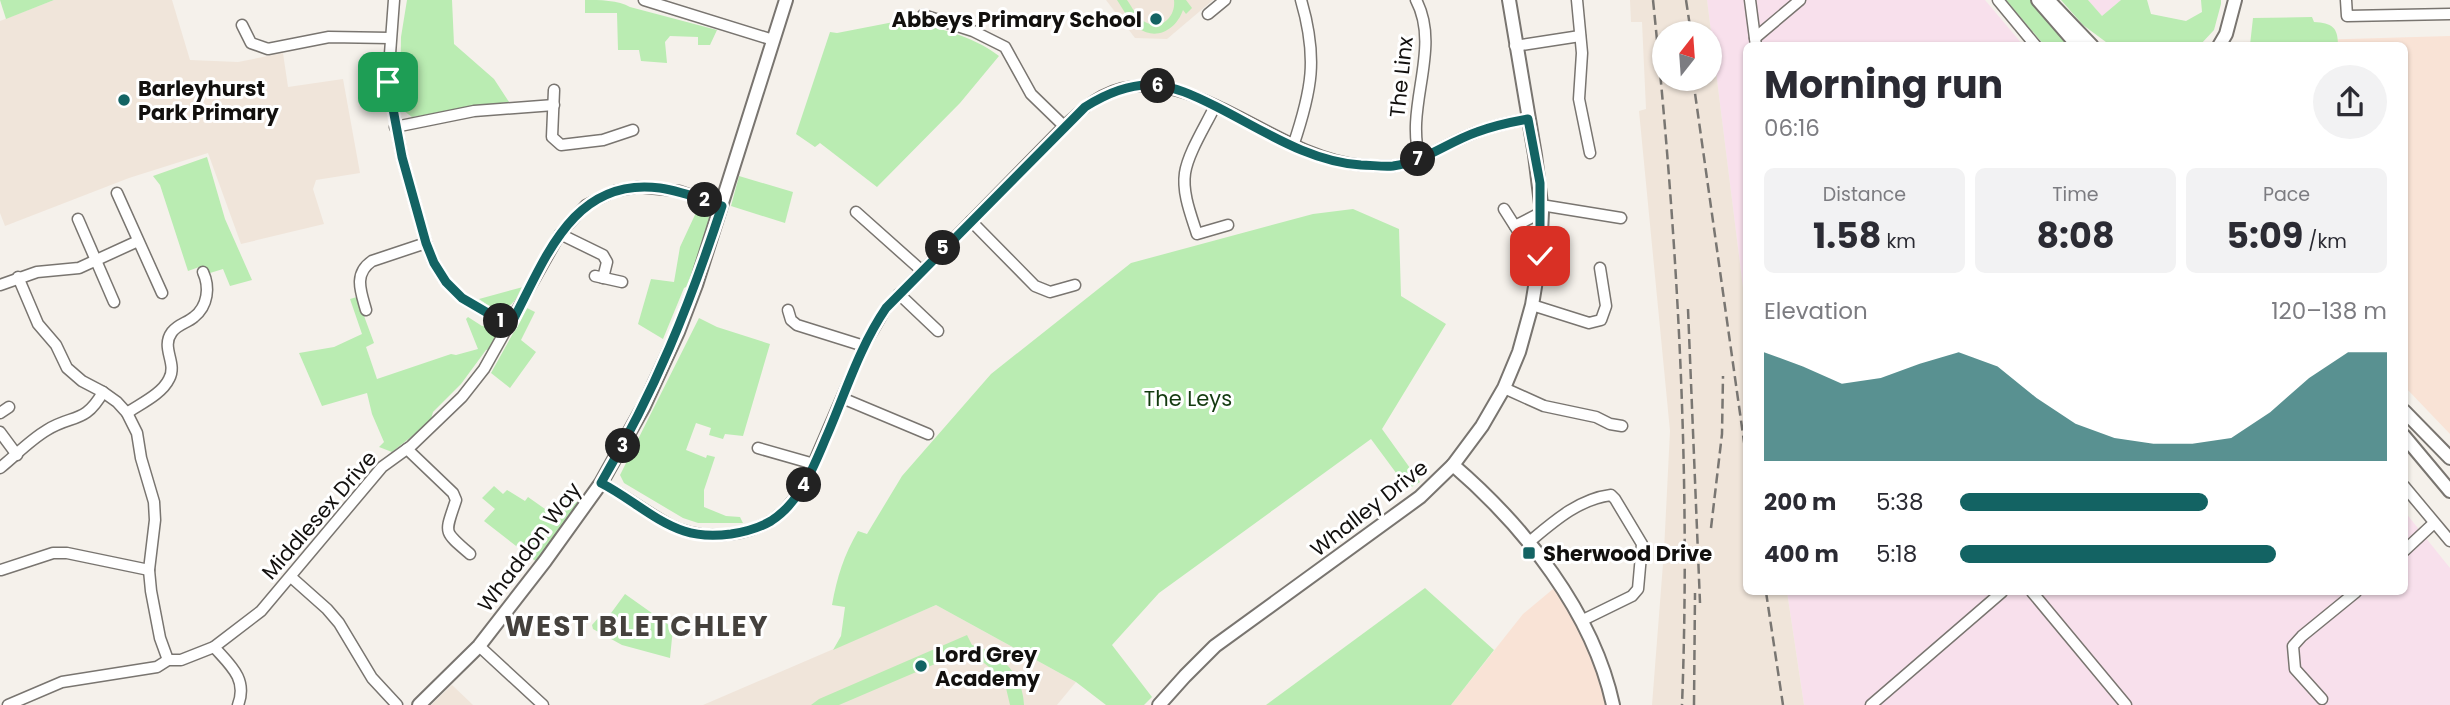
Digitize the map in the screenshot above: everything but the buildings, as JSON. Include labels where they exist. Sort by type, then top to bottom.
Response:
[{"type":"street","points":[[394,0],[388,82],[395,127],[426,243],[446,282],[462,298],[510,326]]},
{"type":"street","name":"Whaddon Way","points":[[419,705],[479,646],[573,524],[601,483],[644,406],[696,285],[786,0]]},
{"type":"street","points":[[1208,14],[1225,0]]},
{"type":"street","points":[[1293,146],[1306,108],[1312,78],[1312,46],[1301,0]]},
{"type":"street","name":"The Linx","points":[[1416,0],[1426,28],[1414,140],[1420,159]]},
{"type":"street","name":"Whalley Drive","points":[[1159,705],[1215,646],[1420,497],[1454,465],[1482,426],[1504,388],[1519,352],[1532,304],[1540,256],[1541,209],[1508,0]]},
{"type":"street","points":[[1577,0],[1582,53],[1580,99],[1591,153]]},
{"type":"street","points":[[1750,0],[1756,42]]},
{"type":"street","points":[[1756,42],[1800,0]]},
{"type":"street","points":[[1998,0],[2033,42]]},
{"type":"street","points":[[2038,0],[2075,42]]},
{"type":"street","points":[[2048,0],[2088,42]]},
{"type":"street","points":[[2221,42],[2235,0]]},
{"type":"street","points":[[2233,42],[2235,0]]},
{"type":"street","points":[[2346,0],[2347,16],[2450,14]]},
{"type":"street","points":[[650,1],[774,40]]},
{"type":"street","points":[[923,15],[973,31],[1004,47],[1031,94],[1064,126]]},
{"type":"street","points":[[242,25],[251,43],[268,49],[342,36],[390,38]]},
{"type":"street","points":[[1515,46],[1580,36]]},
{"type":"street","points":[[601,483],[684,531],[706,536],[724,535],[770,522],[796,496],[814,464],[875,324],[921,270],[1064,126],[1103,95],[1124,88],[1149,85],[1169,87],[1215,106],[1293,146],[1327,159],[1392,166],[1420,159],[1475,132],[1528,119]]},
{"type":"street","points":[[554,90],[552,137],[561,145],[603,140],[633,130]]},
{"type":"street","points":[[395,127],[474,111],[554,105]]},
{"type":"street","points":[[1215,106],[1187,163],[1186,189],[1197,233],[1228,225]]},
{"type":"street","name":"Middlesex Drive","points":[[8,705],[62,682],[157,667],[168,660],[181,660],[214,647],[261,611],[382,467],[407,449],[462,397],[484,369],[510,326],[560,234],[593,200],[615,191],[638,187],[679,191],[722,206]]},
{"type":"street","points":[[117,193],[162,293]]},
{"type":"street","points":[[1504,209],[1532,253],[1540,256]]},
{"type":"street","points":[[1515,226],[1541,209],[1622,218]]},
{"type":"street","points":[[856,212],[921,270]]},
{"type":"street","points":[[78,219],[114,302]]},
{"type":"street","points":[[971,220],[1035,286],[1050,292],[1075,285]]},
{"type":"street","points":[[560,234],[603,255],[607,262],[599,277],[622,282]]},
{"type":"street","points":[[0,285],[37,272],[79,268],[138,241]]},
{"type":"street","points":[[366,310],[359,278],[366,265],[426,243]]},
{"type":"street","points":[[1532,304],[1589,323],[1601,320],[1606,306],[1600,268]]},
{"type":"street","points":[[127,413],[160,391],[169,381],[173,371],[166,345],[177,326],[195,317],[203,307],[207,298],[207,280],[203,272]]},
{"type":"street","points":[[18,277],[38,324],[56,345],[67,368],[82,382],[117,402],[127,413],[138,433],[141,458],[154,502],[155,520],[149,570],[160,638],[168,660]]},
{"type":"street","points":[[899,294],[938,331]]},
{"type":"street","points":[[788,310],[791,320],[797,325],[864,346]]},
{"type":"street","points":[[1504,388],[1544,406],[1596,417],[1622,426]]},
{"type":"street","points":[[0,468],[47,429],[92,410],[103,392]]},
{"type":"street","points":[[842,398],[928,434]]},
{"type":"street","points":[[0,413],[9,407]]},
{"type":"street","points":[[2408,415],[2450,458]]},
{"type":"street","points":[[0,432],[16,455]]},
{"type":"street","points":[[2408,440],[2450,491]]},
{"type":"street","points":[[758,448],[814,464]]},
{"type":"street","points":[[407,449],[453,493],[456,500],[446,528],[449,536],[470,554]]},
{"type":"street","points":[[1454,465],[1493,502],[1528,543],[1583,620],[1608,679],[1613,705]]},
{"type":"street","points":[[2408,491],[2450,541]]},
{"type":"street","points":[[1528,543],[1573,508],[1598,497],[1611,495],[1615,499],[1642,544],[1638,589],[1633,596],[1583,620]]},
{"type":"street","points":[[2408,547],[2434,523]]},
{"type":"street","points":[[8,580],[0,569],[53,553],[67,553],[149,570]]},
{"type":"street","points":[[291,577],[339,623],[372,678],[397,705]]},
{"type":"street","points":[[1871,705],[1999,595]]},
{"type":"street","points":[[2034,595],[2126,705]]},
{"type":"street","points":[[2322,699],[2295,668],[2293,646],[2302,635],[2352,595]]},
{"type":"street","points":[[479,646],[543,705]]},
{"type":"street","points":[[214,647],[241,679],[242,695],[238,705]]},
{"type":"shaded area","name":"Barleyhurst Park Primary","points":[[54,0],[172,0],[190,60],[238,62],[283,53],[288,87],[343,79],[360,173],[316,180],[313,189],[324,224],[241,244],[208,153],[129,178],[5,226],[0,213],[0,21]]},
{"type":"shaded area","name":"Abbeys Primary School","points":[[1106,0],[1213,0],[1167,39],[1135,38]]},
{"type":"shaded area","points":[[1630,0],[1707,0],[1710,21],[1652,21],[1652,91],[1718,91],[1743,288],[1743,595],[1787,595],[1804,705],[1652,705],[1670,431],[1639,111],[1646,109],[1642,22],[1631,22]]},
{"type":"shaded area","points":[[1707,0],[1985,0],[2020,42],[1743,42],[1743,288],[1718,91],[1722,91],[1722,21],[1710,21]]},
{"type":"shaded area","points":[[2088,0],[2121,0],[2102,16]]},
{"type":"shaded area","points":[[2450,36],[2450,434],[2408,390],[2408,42],[2242,42]]},
{"type":"shaded area","points":[[2408,516],[2450,568],[2450,705],[1804,705],[1787,595],[2408,595]]},
{"type":"shaded area","points":[[1559,584],[1608,679],[1613,705],[1451,705],[1523,614]]},
{"type":"shaded area","name":"Lord Grey Academy","points":[[936,605],[1076,682],[1057,705],[703,705]]},
{"type":"shaded area","points":[[452,685],[473,705],[431,705]]},
{"type":"green space","points":[[0,0],[54,0],[6,19]]},
{"type":"green space","points":[[407,0],[452,0],[454,44],[494,79],[509,102],[412,117],[404,111],[400,100],[401,37]]},
{"type":"green space","points":[[585,0],[620,3],[717,30],[710,45],[698,45],[698,37],[670,36],[665,42],[667,63],[641,61],[639,50],[618,50],[617,13],[585,13]]},
{"type":"green space","points":[[1117,0],[1127,0],[1140,18],[1157,25],[1170,16],[1174,0],[1186,0],[1192,8],[1186,14],[1183,10],[1170,28],[1152,33],[1138,28]]},
{"type":"green space","points":[[2006,0],[2033,0],[2069,42],[2041,42]]},
{"type":"green space","points":[[2061,0],[2088,0],[2102,16],[2121,0],[2147,0],[2151,14],[2186,21],[2202,12],[2201,0],[2221,0],[2214,30],[2203,42],[2106,42],[2083,25]]},
{"type":"green space","points":[[2312,17],[2314,22],[2333,27],[2338,42],[2250,42],[2253,18]]},
{"type":"green space","points":[[904,20],[966,37],[999,56],[960,103],[877,187],[820,143],[815,147],[796,134],[830,32],[837,33]]},
{"type":"green space","points":[[207,157],[225,219],[252,280],[230,286],[223,269],[210,273],[202,266],[188,271],[160,185],[153,176]]},
{"type":"green space","points":[[739,176],[793,192],[785,223],[731,206]]},
{"type":"green space","points":[[700,204],[710,212],[710,218],[688,286],[684,288],[663,339],[638,324],[651,279],[674,282],[680,247]]},
{"type":"green space","name":"The Leys","points":[[1353,209],[1399,229],[1401,296],[1446,324],[1382,429],[1420,482],[1408,489],[1371,439],[1159,593],[1112,645],[1152,697],[1144,705],[1106,705],[1076,682],[936,605],[833,650],[841,636],[845,607],[832,605],[834,595],[845,558],[858,531],[867,534],[902,476],[991,374],[1131,263],[1313,214]]},
{"type":"green space","points":[[523,287],[514,301],[505,308],[494,308],[479,299]]},
{"type":"green space","points":[[357,297],[374,343],[366,347],[377,379],[451,354],[478,349],[466,319],[468,317],[482,326],[494,327],[499,339],[493,348],[486,350],[461,384],[433,412],[430,422],[392,452],[379,447],[384,442],[372,414],[367,393],[322,406],[299,353],[334,347],[362,334],[350,299]]},
{"type":"green space","points":[[527,308],[535,312],[521,340],[536,352],[510,388],[491,373]]},
{"type":"green space","points":[[699,318],[717,327],[770,344],[743,436],[725,434],[723,439],[709,435],[711,428],[696,423],[686,450],[706,458],[707,455],[715,457],[704,490],[704,507],[726,516],[740,517],[743,523],[698,523],[683,518],[624,483],[620,475]]},
{"type":"green space","points":[[494,486],[503,494],[507,490],[525,501],[528,497],[555,516],[569,497],[583,506],[538,563],[484,521],[495,509],[482,498]]},
{"type":"green space","points":[[1425,588],[1494,650],[1451,705],[1266,705]]},
{"type":"green space","points":[[625,594],[673,628],[670,658],[622,645],[593,629],[592,625],[600,616],[606,620]]},
{"type":"green space","points":[[967,635],[972,645],[992,653],[1008,666],[1019,684],[1024,705],[1010,705],[1006,688],[994,671],[984,663],[966,658],[942,661],[839,705],[811,705],[819,699]]},
{"type":"railway","points":[[1653,0],[1669,176],[1680,352],[1685,529],[1682,705]]},
{"type":"railway","points":[[1686,0],[1689,21]]},
{"type":"railway","points":[[1695,91],[1743,435]]},
{"type":"railway","points":[[1688,309],[1700,603]]},
{"type":"railway","points":[[1711,528],[1722,434],[1723,376]]},
{"type":"railway","points":[[1694,705],[1695,593]]},
{"type":"railway","points":[[1766,595],[1783,705]]},
{"type":"place","name":"Abbeys Primary School","points":[[1156,19]]},
{"type":"place","name":"Barleyhurst Park Primary","points":[[124,100]]},
{"type":"place","name":"Sherwood Drive","points":[[1529,553]]},
{"type":"place","name":"Lord Grey Academy","points":[[921,666]]},
{"type":"district","name":"WEST BLETCHLEY","points":[[637,626]]},
{"type":"route","points":[[388,82],[402,157],[434,263],[446,282],[462,298],[510,326],[560,234],[593,200],[615,191],[638,187],[679,191],[722,206],[678,332],[644,406],[601,483],[670,524],[684,531],[706,536],[745,531],[770,522],[790,504],[803,487],[864,346],[886,308],[1064,126],[1103,95],[1124,88],[1149,85],[1169,87],[1215,106],[1293,146],[1327,159],[1392,166],[1420,159],[1475,132],[1528,119],[1540,183],[1540,256]]}]
